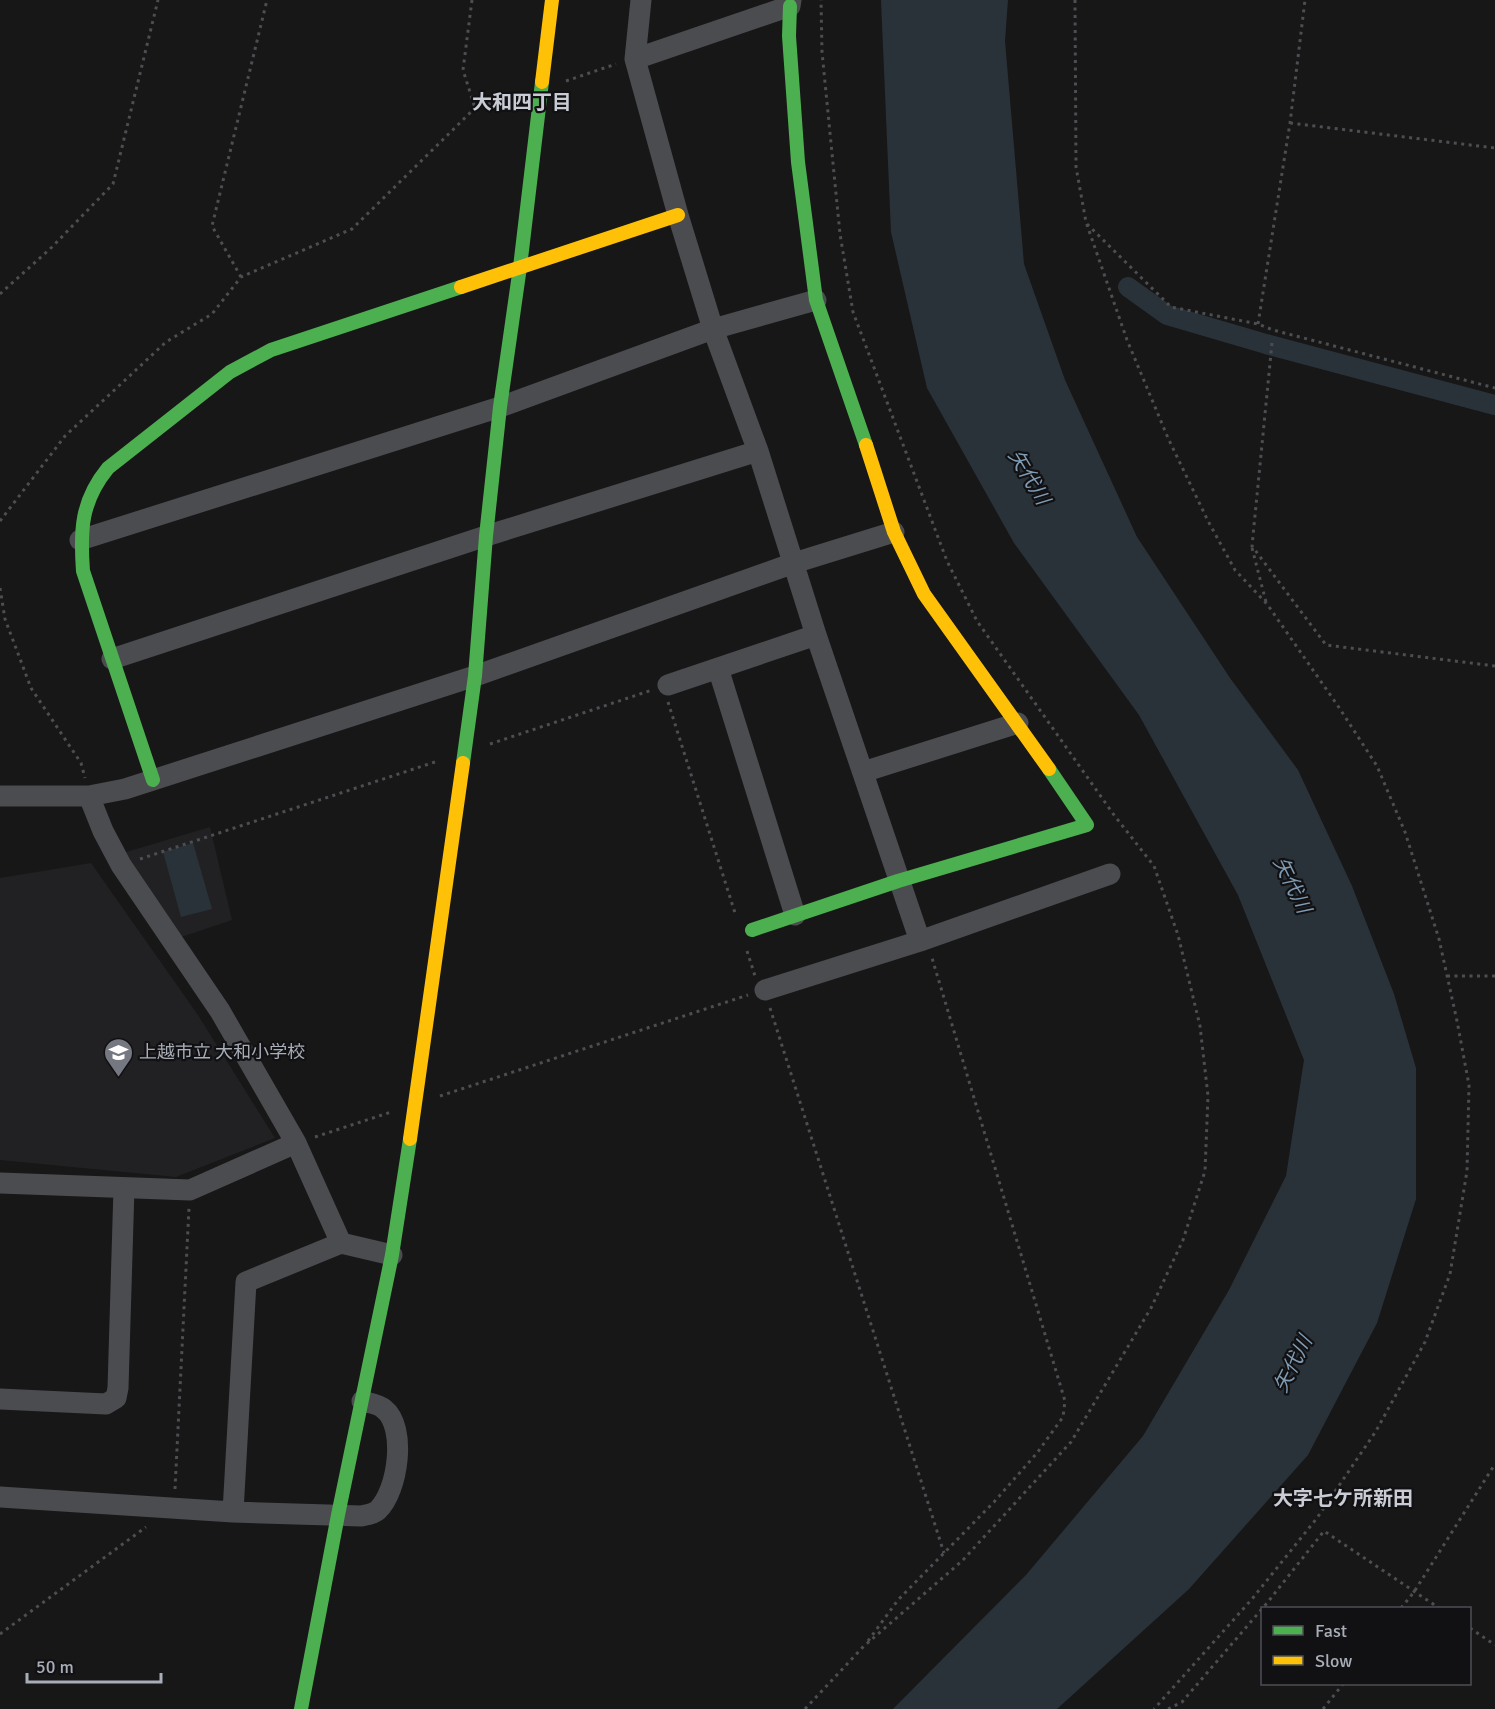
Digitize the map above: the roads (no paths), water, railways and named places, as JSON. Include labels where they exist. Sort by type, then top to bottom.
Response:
[{"type":"street","points":[[301,1709],[338,1515],[392,1255],[416,1104],[475,676],[486,536],[500,407],[520,267],[552,0]]},
{"type":"street","points":[[641,0],[635,59],[678,215],[713,329],[758,451],[816,635],[898,881],[923,940]]},
{"type":"street","points":[[635,59],[791,3],[789,36],[798,162],[816,300],[894,532],[924,594],[1018,723],[1087,825],[898,881],[752,930]]},
{"type":"street","points":[[153,780],[83,571],[81,527],[97,480],[121,456],[230,372],[271,350],[678,215]]},
{"type":"street","points":[[80,540],[500,407],[713,329],[816,300]]},
{"type":"street","points":[[112,660],[486,536],[758,451]]},
{"type":"street","points":[[0,796],[89,796],[125,789],[475,676],[794,563],[894,532]]},
{"type":"street","points":[[666,686],[816,635]]},
{"type":"street","points":[[718,668],[795,915]]},
{"type":"street","points":[[863,772],[1018,723]]},
{"type":"street","points":[[89,796],[103,831],[121,866],[220,1011],[296,1143],[341,1243]]},
{"type":"street","points":[[762,991],[923,940],[1110,874]]},
{"type":"street","points":[[0,1183],[190,1190],[296,1143]]},
{"type":"street","points":[[0,1399],[106,1404],[116,1398],[124,1188]]},
{"type":"street","points":[[233,1512],[246,1282],[341,1243],[392,1255]]},
{"type":"street","points":[[0,1497],[233,1512],[361,1516],[377,1511],[386,1499],[395,1467],[398,1435],[393,1419],[383,1407],[362,1401]]},
{"type":"water","name":"矢代川","points":[[881,0],[1008,0],[1005,41],[1024,264],[1065,380],[1137,537],[1230,678],[1298,770],[1352,886],[1394,994],[1416,1068],[1416,1199],[1377,1323],[1308,1455],[1189,1589],[1057,1709],[893,1709],[1026,1575],[1143,1436],[1229,1290],[1286,1176],[1304,1060],[1238,895],[1139,715],[1014,543],[927,388],[891,232]]},
{"type":"water","points":[[193,843],[212,909],[181,917],[163,852]]},
{"type":"waterway","points":[[1128,287],[1167,315],[1495,405]]},
{"type":"place","name":"上越市立 大和小学校","points":[[118,1078]]},
{"type":"district","name":"大和四丁目","points":[[522,102]]},
{"type":"district","name":"大字七ケ所新田","points":[[1343,1498]]}]
